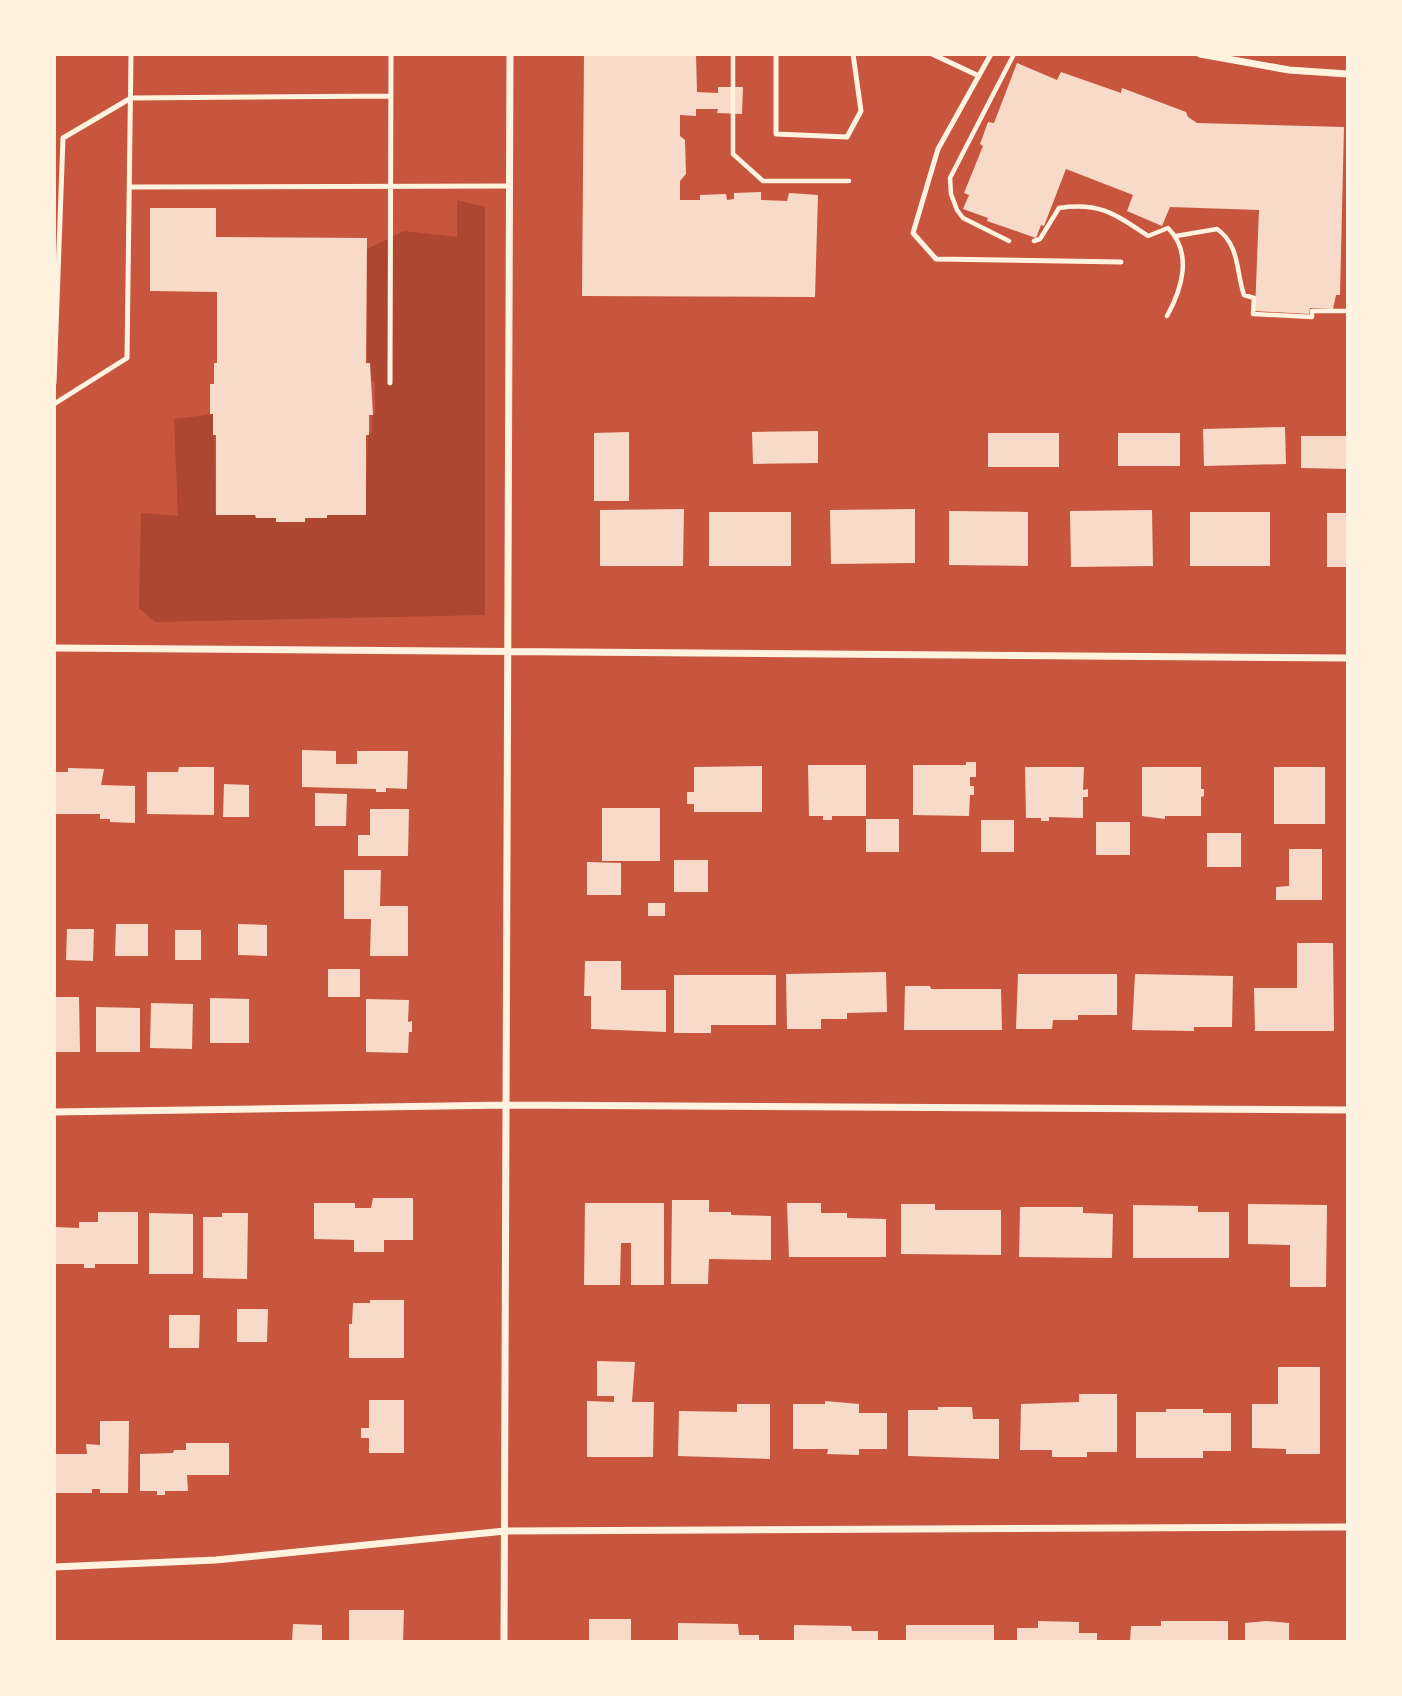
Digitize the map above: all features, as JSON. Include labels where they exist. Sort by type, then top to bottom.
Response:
[{"type":"street","points":[[503,1642],[510,54]]},
{"type":"street","points":[[1200,54],[1289,70],[1348,74]]},
{"type":"street","points":[[54,648],[1348,658]]},
{"type":"street","points":[[54,1112],[507,1105],[1348,1110]]},
{"type":"street","points":[[54,1567],[216,1560],[505,1531],[1348,1527]]},
{"type":"lane","points":[[54,404],[127,358],[131,54]]},
{"type":"lane","points":[[390,383],[391,54]]},
{"type":"lane","points":[[776,54],[776,134],[847,137],[861,111],[853,54]]},
{"type":"lane","points":[[932,54],[979,76]]},
{"type":"lane","points":[[991,54],[938,149],[913,233],[936,259],[1121,262]]},
{"type":"lane","points":[[54,383],[63,138],[131,98],[391,96]]},
{"type":"lane","points":[[130,187],[510,187]]},
{"type":"path","points":[[1014,54],[950,178],[951,194],[963,218],[1015,244]]},
{"type":"path","points":[[1029,244],[1040,239],[1059,208],[1078,205],[1107,209],[1148,236],[1168,228],[1176,236],[1183,273],[1178,297],[1167,316]]},
{"type":"path","points":[[1176,236],[1217,229],[1223,233],[1236,254],[1244,295],[1254,298],[1253,314],[1312,317],[1312,310],[1348,312]]},
{"type":"shaded area","points":[[457,200],[485,207],[485,615],[155,622],[139,608],[141,513],[178,516],[174,419],[214,414],[215,512],[254,513],[303,521],[323,514],[365,515],[368,434],[372,433],[372,414],[375,414],[375,382],[370,380],[370,363],[367,363],[367,249],[404,231],[457,237]]},
{"type":"building","points":[[584,54],[696,54],[697,92],[718,93],[718,87],[743,87],[742,114],[717,113],[718,109],[696,109],[696,116],[680,115],[680,136],[685,140],[686,174],[680,181],[680,200],[700,200],[700,195],[726,194],[727,200],[734,199],[734,193],[761,192],[761,200],[787,201],[789,193],[818,195],[815,297],[582,296]]},
{"type":"building","points":[[1017,63],[1057,80],[1061,72],[1121,93],[1122,88],[1186,112],[1188,117],[1197,123],[1344,127],[1340,295],[1336,295],[1333,309],[1310,308],[1309,314],[1255,311],[1259,210],[1170,207],[1162,226],[1127,211],[1133,195],[1066,169],[1044,226],[1041,225],[1036,238],[987,221],[988,218],[963,209],[969,195],[964,193],[983,146],[980,144],[988,122],[994,123]]},
{"type":"building","points":[[150,208],[216,208],[216,237],[367,238],[366,363],[370,363],[373,415],[369,415],[369,435],[366,435],[366,515],[327,515],[327,518],[305,518],[305,522],[276,522],[276,518],[256,518],[255,515],[216,515],[216,435],[213,435],[213,414],[210,414],[210,384],[214,384],[214,363],[217,363],[217,292],[150,291]]},
{"type":"building","points":[[1285,427],[1286,464],[1204,466],[1203,429]]},
{"type":"building","points":[[818,431],[818,463],[753,464],[752,432]]},
{"type":"building","points":[[629,432],[629,501],[594,501],[594,433]]},
{"type":"building","points":[[988,433],[1059,433],[1059,467],[988,467]]},
{"type":"building","points":[[1118,433],[1180,433],[1180,466],[1118,466]]},
{"type":"building","points":[[1301,436],[1348,436],[1348,469],[1301,468]]},
{"type":"building","points":[[684,509],[683,566],[600,566],[600,510]]},
{"type":"building","points":[[915,509],[915,563],[831,564],[830,510]]},
{"type":"building","points":[[1152,510],[1153,566],[1071,567],[1070,511]]},
{"type":"building","points":[[949,511],[1028,512],[1028,566],[949,565]]},
{"type":"building","points":[[709,512],[791,512],[791,566],[709,566]]},
{"type":"building","points":[[1190,512],[1270,512],[1270,566],[1190,566]]},
{"type":"building","points":[[1327,513],[1348,513],[1348,567],[1327,567]]},
{"type":"building","points":[[302,750],[336,751],[336,764],[357,764],[357,751],[408,751],[407,789],[386,788],[386,792],[376,792],[376,789],[302,787]]},
{"type":"building","points":[[966,762],[976,762],[976,777],[970,777],[974,795],[970,795],[969,816],[913,815],[913,765],[966,765]]},
{"type":"building","points":[[808,765],[866,765],[866,816],[832,816],[832,820],[823,820],[823,816],[809,816]]},
{"type":"building","points":[[762,766],[762,812],[694,812],[694,804],[687,804],[687,792],[694,792],[694,767]]},
{"type":"building","points":[[179,767],[214,767],[214,815],[147,814],[147,772],[178,772]]},
{"type":"building","points":[[1025,767],[1084,767],[1083,790],[1088,789],[1088,797],[1083,797],[1083,818],[1049,817],[1049,821],[1041,821],[1041,818],[1026,818]]},
{"type":"building","points":[[1142,767],[1201,767],[1201,789],[1204,789],[1204,796],[1201,797],[1201,816],[1165,816],[1165,819],[1142,816]]},
{"type":"building","points":[[1274,767],[1325,767],[1325,824],[1274,824]]},
{"type":"building","points":[[68,768],[104,769],[101,785],[135,786],[135,823],[110,822],[110,819],[100,819],[100,814],[54,814],[54,772],[68,772]]},
{"type":"building","points":[[224,784],[249,785],[249,817],[223,817]]},
{"type":"building","points":[[315,793],[347,794],[346,826],[315,826]]},
{"type":"building","points":[[602,808],[660,808],[660,861],[602,861]]},
{"type":"building","points":[[370,809],[409,809],[408,856],[358,856],[358,835],[370,835]]},
{"type":"building","points":[[866,819],[899,819],[899,852],[866,852]]},
{"type":"building","points":[[981,820],[1014,820],[1014,852],[981,852]]},
{"type":"building","points":[[1096,822],[1130,822],[1130,855],[1096,855]]},
{"type":"building","points":[[1207,833],[1241,833],[1241,867],[1207,867]]},
{"type":"building","points":[[1289,849],[1322,849],[1322,900],[1276,900],[1276,887],[1289,886]]},
{"type":"building","points":[[674,860],[708,860],[708,892],[674,892]]},
{"type":"building","points":[[587,862],[621,863],[621,895],[587,895]]},
{"type":"building","points":[[344,870],[381,870],[380,906],[408,906],[408,956],[370,956],[371,919],[344,919]]},
{"type":"building","points":[[648,903],[665,903],[665,916],[648,916]]},
{"type":"building","points":[[116,924],[148,924],[148,956],[115,956]]},
{"type":"building","points":[[238,924],[267,925],[267,956],[238,955]]},
{"type":"building","points":[[67,929],[94,929],[93,961],[66,960]]},
{"type":"building","points":[[175,930],[201,930],[201,960],[175,960]]},
{"type":"building","points":[[1297,943],[1333,943],[1334,1031],[1255,1031],[1254,988],[1297,988]]},
{"type":"building","points":[[585,961],[621,961],[621,990],[666,990],[666,1032],[591,1029],[591,996],[584,996]]},
{"type":"building","points":[[328,969],[360,969],[360,997],[328,997]]},
{"type":"building","points":[[886,972],[887,1012],[847,1013],[847,1019],[821,1019],[821,1029],[787,1029],[786,974]]},
{"type":"building","points":[[1018,974],[1117,974],[1117,1015],[1078,1015],[1078,1020],[1053,1020],[1052,1029],[1016,1029]]},
{"type":"building","points":[[1135,974],[1233,976],[1232,1027],[1194,1027],[1194,1031],[1132,1030]]},
{"type":"building","points":[[674,975],[776,975],[776,1025],[711,1025],[711,1033],[674,1033]]},
{"type":"building","points":[[905,986],[930,986],[931,989],[1001,989],[1002,1030],[904,1030]]},
{"type":"building","points":[[54,997],[79,997],[80,1052],[54,1052]]},
{"type":"building","points":[[210,998],[249,999],[249,1043],[210,1043]]},
{"type":"building","points":[[366,999],[409,1000],[408,1022],[412,1021],[412,1032],[409,1032],[408,1053],[366,1052]]},
{"type":"building","points":[[151,1003],[193,1004],[192,1049],[150,1048]]},
{"type":"building","points":[[96,1007],[140,1008],[140,1052],[96,1052]]},
{"type":"building","points":[[373,1198],[413,1198],[413,1240],[384,1240],[384,1252],[354,1252],[354,1240],[314,1239],[314,1203],[355,1203],[355,1208],[371,1208]]},
{"type":"building","points":[[672,1200],[709,1200],[709,1212],[771,1216],[771,1260],[709,1259],[708,1284],[671,1284]]},
{"type":"building","points":[[585,1203],[664,1203],[664,1285],[631,1285],[631,1243],[621,1243],[620,1285],[584,1285]]},
{"type":"building","points":[[787,1203],[821,1203],[821,1213],[847,1213],[847,1218],[886,1219],[886,1257],[789,1257]]},
{"type":"building","points":[[901,1204],[935,1204],[935,1210],[1001,1210],[1001,1255],[901,1254]]},
{"type":"building","points":[[1248,1204],[1327,1205],[1326,1287],[1290,1287],[1290,1245],[1248,1244]]},
{"type":"building","points":[[1133,1205],[1198,1206],[1198,1212],[1229,1212],[1229,1258],[1133,1258]]},
{"type":"building","points":[[1020,1207],[1083,1207],[1083,1213],[1113,1214],[1112,1258],[1019,1257]]},
{"type":"building","points":[[98,1212],[138,1212],[138,1264],[95,1264],[95,1268],[84,1268],[84,1264],[54,1264],[54,1227],[79,1228],[79,1222],[98,1222]]},
{"type":"building","points":[[149,1213],[193,1214],[193,1274],[149,1274]]},
{"type":"building","points":[[222,1213],[248,1213],[247,1279],[203,1278],[203,1217],[222,1217]]},
{"type":"building","points":[[370,1300],[404,1300],[404,1358],[349,1358],[349,1324],[352,1324],[353,1303],[370,1303]]},
{"type":"building","points":[[237,1309],[268,1309],[267,1342],[237,1342]]},
{"type":"building","points":[[169,1315],[200,1315],[199,1348],[169,1348]]},
{"type":"building","points":[[597,1361],[635,1362],[632,1402],[654,1402],[653,1457],[587,1457],[587,1401],[614,1402],[614,1396],[597,1396]]},
{"type":"building","points":[[1278,1367],[1320,1367],[1320,1454],[1286,1454],[1286,1449],[1252,1448],[1252,1404],[1278,1404]]},
{"type":"building","points":[[1079,1394],[1117,1394],[1117,1452],[1087,1452],[1087,1457],[1052,1457],[1052,1450],[1020,1450],[1021,1404],[1079,1402]]},
{"type":"building","points":[[369,1400],[404,1400],[404,1453],[369,1453],[369,1438],[361,1438],[361,1428],[369,1428]]},
{"type":"building","points":[[825,1401],[859,1404],[859,1413],[887,1413],[887,1449],[859,1449],[859,1455],[827,1454],[828,1449],[793,1449],[793,1404],[825,1404]]},
{"type":"building","points":[[737,1404],[770,1404],[770,1459],[678,1456],[679,1411],[737,1412]]},
{"type":"building","points":[[938,1407],[972,1407],[973,1419],[999,1419],[999,1459],[908,1456],[908,1410],[938,1410]]},
{"type":"building","points":[[1166,1409],[1203,1409],[1203,1413],[1231,1413],[1231,1451],[1203,1451],[1203,1458],[1136,1458],[1136,1412],[1166,1412]]},
{"type":"building","points":[[100,1421],[129,1421],[128,1493],[100,1493],[100,1489],[92,1489],[92,1493],[54,1493],[54,1454],[87,1454],[86,1444],[100,1445]]},
{"type":"building","points":[[186,1443],[229,1443],[229,1475],[187,1475],[188,1491],[165,1491],[165,1495],[157,1495],[157,1491],[140,1491],[140,1454],[186,1450]]},
{"type":"building","points":[[349,1610],[404,1610],[403,1642],[349,1642]]},
{"type":"building","points":[[589,1619],[631,1619],[631,1642],[589,1642]]},
{"type":"building","points":[[1038,1621],[1079,1622],[1079,1633],[1097,1633],[1097,1642],[1017,1642],[1017,1628],[1038,1628]]},
{"type":"building","points":[[1161,1621],[1228,1621],[1228,1642],[1130,1642],[1131,1626],[1161,1626]]},
{"type":"building","points":[[678,1623],[738,1624],[739,1635],[759,1635],[759,1642],[678,1642]]},
{"type":"building","points":[[1245,1623],[1289,1623],[1289,1642],[1245,1642]]},
{"type":"building","points":[[293,1624],[322,1625],[322,1642],[292,1642]]},
{"type":"building","points":[[794,1625],[851,1626],[852,1631],[878,1631],[878,1642],[794,1642]]},
{"type":"building","points":[[906,1625],[994,1625],[994,1642],[906,1642]]}]
